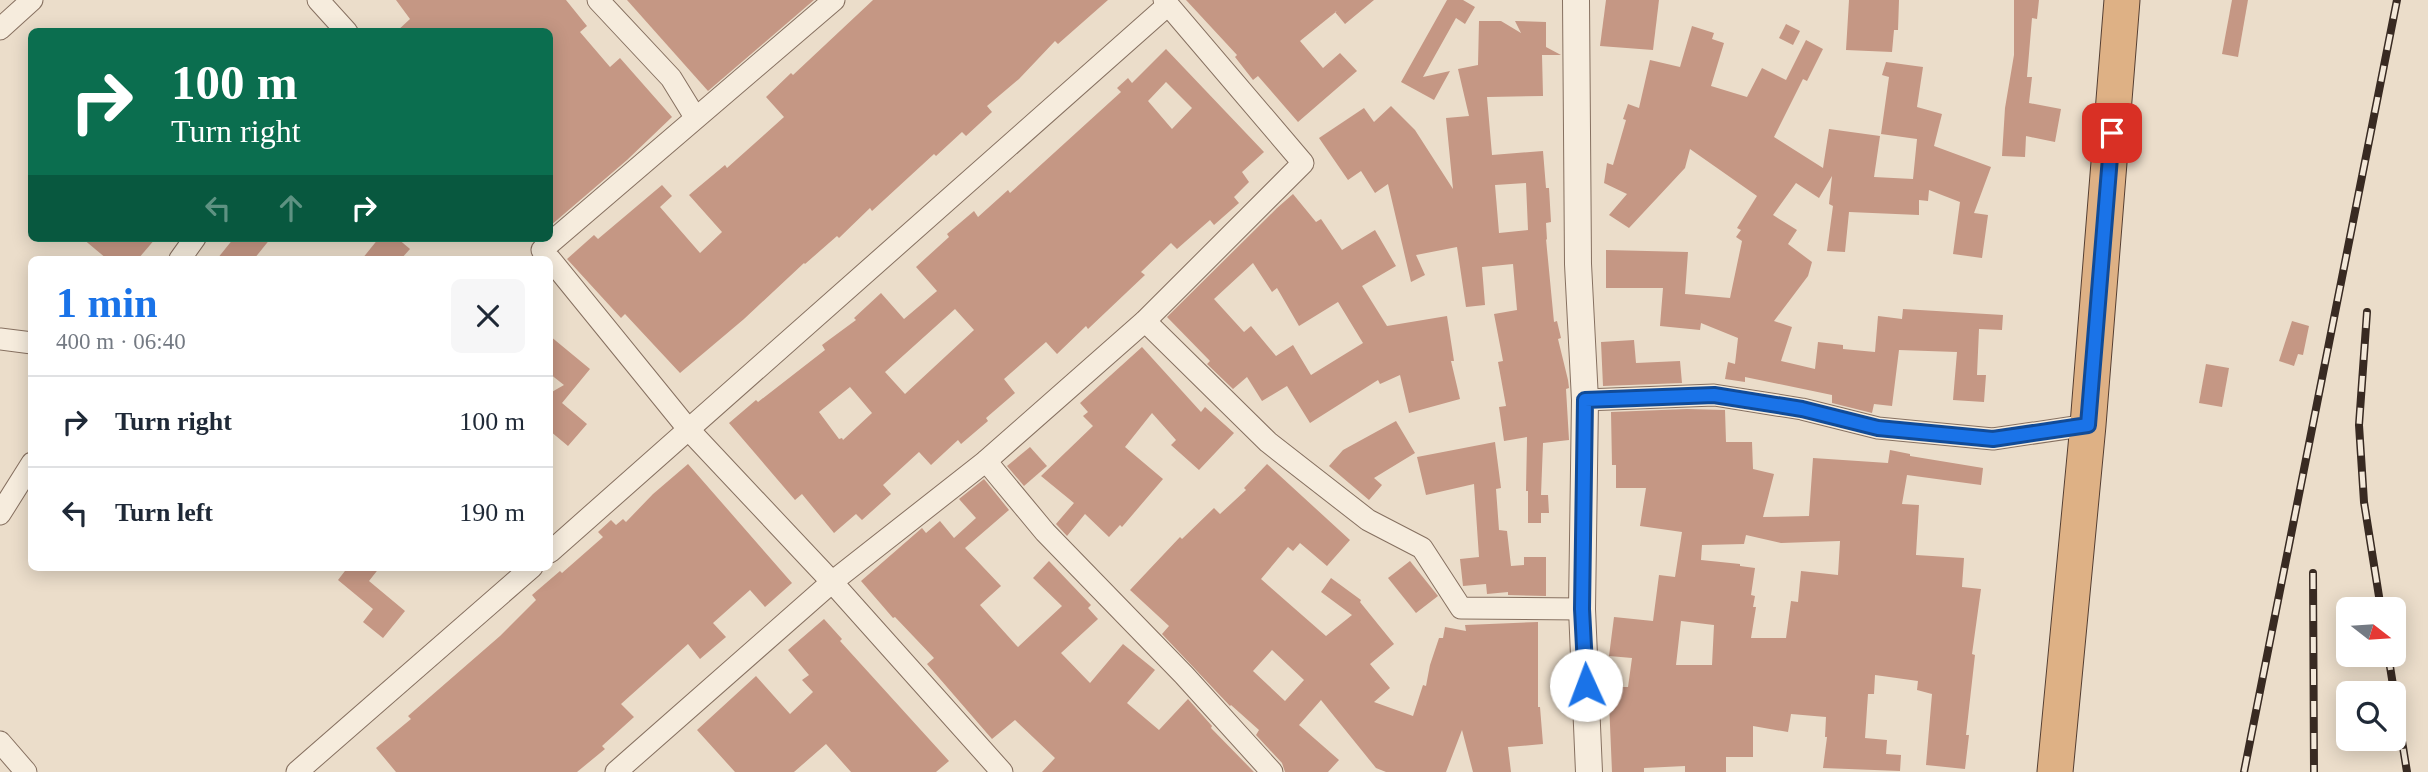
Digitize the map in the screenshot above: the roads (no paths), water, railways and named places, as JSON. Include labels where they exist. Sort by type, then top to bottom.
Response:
[{"type":"highway","points":[[2055,772],[2088,425],[2122,0]]},
{"type":"street","points":[[0,29],[32,0]]},
{"type":"street","points":[[598,0],[671,78],[695,117]]},
{"type":"street","points":[[543,252],[695,117],[834,0]]},
{"type":"street","points":[[1576,0],[1578,264],[1585,400],[1582,609],[1589,772]]},
{"type":"street","points":[[553,549],[1166,3],[1303,163],[1145,321],[862,567]]},
{"type":"street","points":[[332,5],[345,28]]},
{"type":"street","points":[[1145,321],[1207,243]]},
{"type":"street","points":[[553,264],[689,430],[832,582],[1002,772]]},
{"type":"street","points":[[1145,321],[1268,442],[1368,520],[1422,548],[1461,608],[1582,609]]},
{"type":"street","points":[[0,340],[28,342]]},
{"type":"street","points":[[1585,400],[1714,395],[1802,409],[1878,428],[1993,439],[2088,425]]},
{"type":"street","points":[[616,772],[832,582],[986,461]]},
{"type":"street","points":[[986,461],[1045,532],[1272,772]]},
{"type":"street","points":[[0,514],[28,469]]},
{"type":"street","points":[[297,772],[527,571]]},
{"type":"street","points":[[0,741],[26,772]]},
{"type":"railway","points":[[2244,772],[2397,0]]},
{"type":"railway","points":[[2367,312],[2359,425],[2364,502],[2379,597]]},
{"type":"railway","points":[[2313,573],[2314,772]]},
{"type":"railway","points":[[2390,667],[2407,772]]}]
